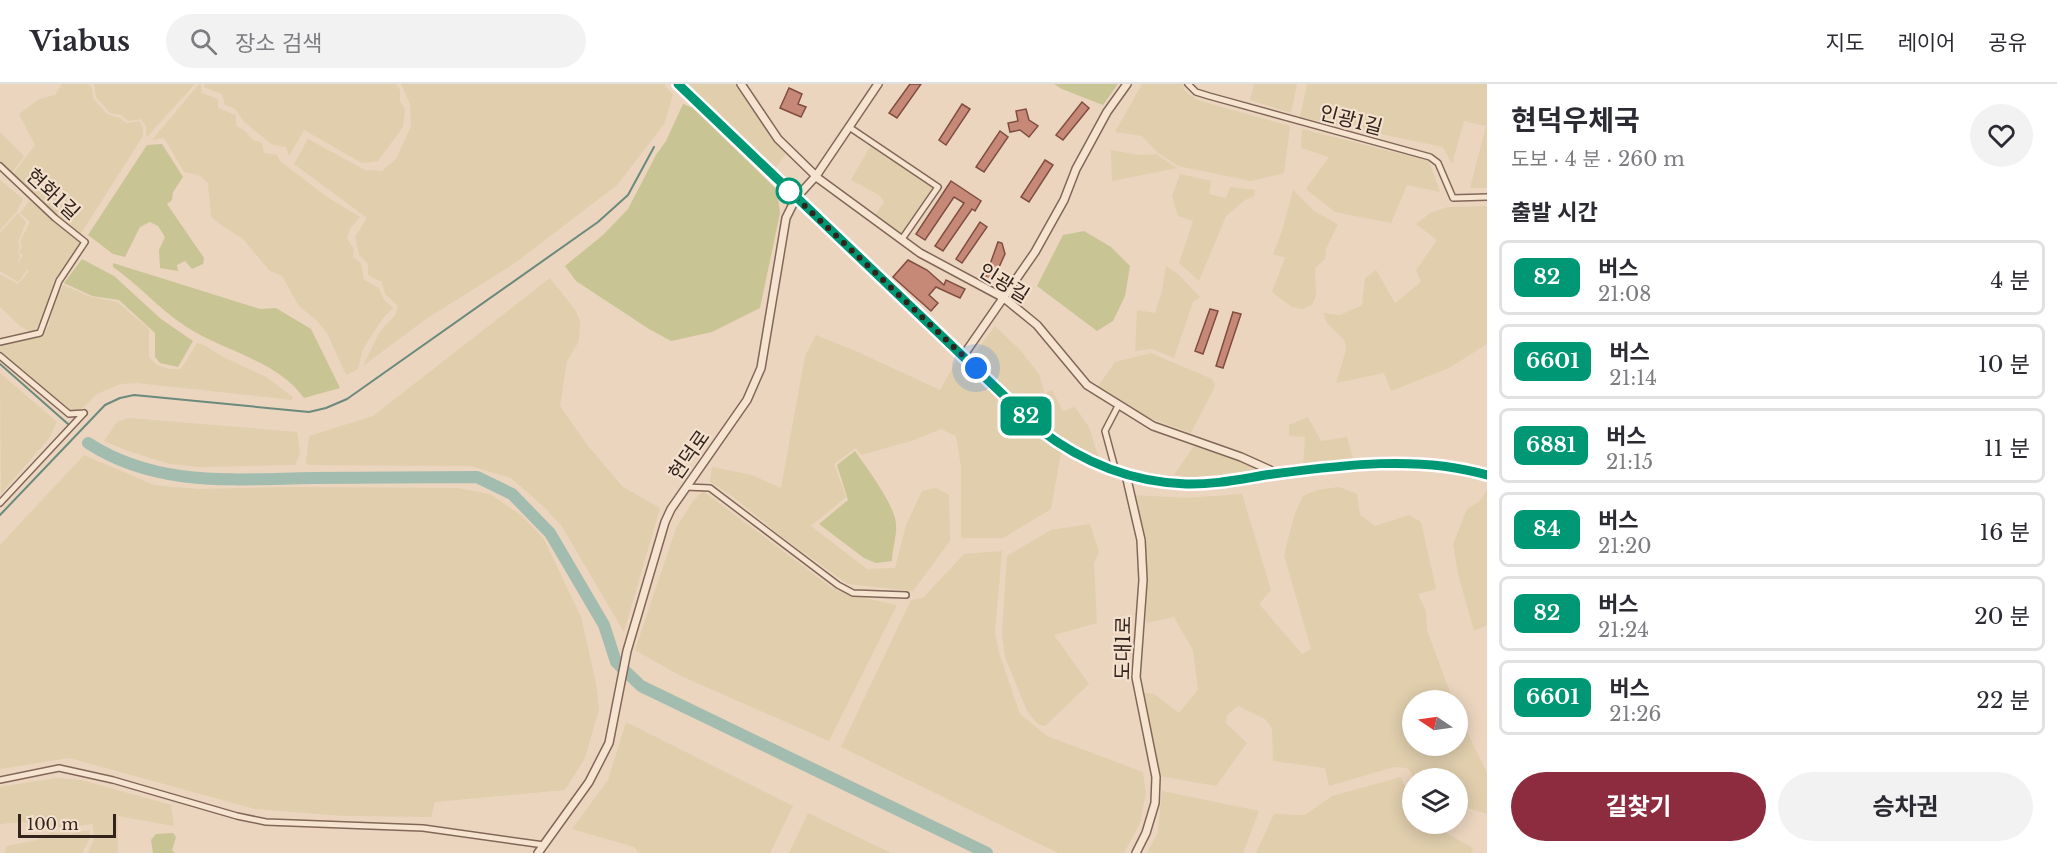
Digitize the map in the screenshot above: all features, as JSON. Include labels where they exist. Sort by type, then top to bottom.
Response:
[{"type":"main road","points":[[678,84],[1039,429],[1056,442],[1094,464],[1126,475],[1187,484],[1363,465],[1420,465],[1487,475]]},
{"type":"street","name":"인광길","points":[[741,84],[778,139],[816,176],[920,253],[1004,298],[1037,326],[1087,385],[1153,426],[1241,457],[1270,470],[1273,474]]},
{"type":"street","name":"현덕로","points":[[538,853],[589,782],[604,754],[613,726],[626,659],[662,530],[671,509],[747,400],[761,368],[786,218],[796,198],[816,176],[878,84]]},
{"type":"street","points":[[963,356],[1035,252],[1064,200],[1076,169],[1107,111],[1127,84]]},
{"type":"street","name":"인광1길","points":[[1188,84],[1196,92],[1209,96],[1430,157],[1438,163],[1453,198],[1487,197]]},
{"type":"street","points":[[849,127],[938,187],[902,239]]},
{"type":"street","name":"현화1길","points":[[0,166],[85,243],[59,281],[40,333],[0,342]]},
{"type":"street","points":[[0,356],[69,414],[84,412],[0,503]]},
{"type":"street","points":[[1116,472],[1105,431],[1118,406]]},
{"type":"street","name":"도대1로","points":[[1126,475],[1141,540],[1143,580],[1136,677],[1156,777],[1155,803],[1146,833],[1136,853]]},
{"type":"street","points":[[686,487],[710,488],[838,585],[854,593],[906,595]]},
{"type":"street","points":[[0,780],[59,768],[113,780],[237,816],[266,822],[423,828],[544,845]]},
{"type":"shaded area","points":[[62,84],[88,84],[92,88],[93,98],[107,114],[120,118],[126,123],[139,121],[143,127],[143,136],[80,235],[57,217],[13,174],[35,145],[19,114],[39,99],[55,95]]},
{"type":"shaded area","points":[[94,84],[195,84],[146,138],[146,127],[141,119],[128,121],[121,115],[110,113],[96,97]]},
{"type":"shaded area","points":[[201,84],[202,93],[218,99],[218,108],[236,115],[236,126],[245,131],[253,140],[262,143],[264,153],[277,155],[280,161],[327,197],[360,217],[351,227],[347,238],[354,249],[353,257],[361,263],[364,280],[379,288],[384,300],[393,308],[383,318],[363,349],[358,369],[346,375],[327,333],[299,306],[282,276],[270,271],[243,239],[211,216],[208,183],[199,175],[184,172],[164,138],[152,140]]},
{"type":"shaded area","points":[[205,84],[396,84],[400,90],[400,102],[405,109],[403,127],[378,161],[362,163],[304,130],[289,156],[286,147],[273,145],[244,122],[235,109],[225,105],[222,94],[203,87]]},
{"type":"shaded area","points":[[401,84],[664,84],[673,95],[664,124],[617,185],[515,263],[426,319],[363,366],[379,333],[395,315],[398,306],[385,294],[382,282],[368,275],[368,264],[359,255],[355,237],[367,218],[294,164],[308,139],[365,170],[382,171],[396,159],[411,126],[410,104]]},
{"type":"shaded area","points":[[687,84],[737,84],[771,137],[786,154],[775,168]]},
{"type":"shaded area","points":[[1054,84],[1118,84],[1103,105]]},
{"type":"shaded area","points":[[1142,84],[1183,84],[1184,90],[1197,100],[1290,126],[1284,173],[1251,181],[1178,166],[1157,152],[1142,136],[1115,132]]},
{"type":"shaded area","points":[[1254,84],[1297,84],[1291,113],[1250,100]]},
{"type":"shaded area","points":[[1307,84],[1487,84],[1487,188],[1470,188],[1486,126],[1464,121],[1452,164],[1443,147],[1300,117]]},
{"type":"shaded area","points":[[683,104],[693,108],[777,190],[780,213],[760,308],[712,332],[671,341],[576,281],[565,266],[603,235],[628,209],[656,155],[666,141]]},
{"type":"shaded area","points":[[1302,129],[1429,161],[1440,192],[1407,185],[1391,223],[1335,212],[1306,189],[1329,157],[1301,148]]},
{"type":"shaded area","points":[[0,132],[24,156],[12,173],[0,163]]},
{"type":"shaded area","points":[[162,144],[183,177],[173,192],[172,200],[167,204],[204,258],[203,264],[192,269],[185,261],[177,265],[178,271],[160,268],[159,250],[165,237],[158,226],[150,222],[140,227],[125,257],[113,254],[88,235],[147,145]]},
{"type":"shaded area","points":[[871,145],[934,188],[901,234],[875,215],[884,202],[879,195],[851,180]]},
{"type":"shaded area","points":[[1111,150],[1139,155],[1156,154],[1177,168],[1112,181]]},
{"type":"shaded area","points":[[1180,174],[1211,181],[1209,194],[1226,198],[1230,187],[1255,190],[1254,196],[1245,200],[1226,216],[1199,281],[1179,263],[1193,221],[1178,216],[1172,196]]},
{"type":"shaded area","points":[[0,180],[23,199],[17,211],[0,230]]},
{"type":"shaded area","points":[[1293,190],[1314,211],[1338,224],[1326,249],[1325,259],[1315,268],[1316,296],[1312,305],[1303,309],[1292,307],[1272,292],[1285,258],[1273,254]]},
{"type":"shaded area","points":[[32,198],[81,242],[76,253],[54,280],[42,319],[33,333],[21,327],[0,307],[0,274],[18,284],[29,271],[19,264],[27,270],[18,282],[0,271],[0,233],[18,213],[26,222],[18,242],[20,246],[18,253],[20,256],[18,264],[23,255],[19,253],[22,246],[20,242],[30,222],[20,213]]},
{"type":"shaded area","points":[[1487,206],[1487,344],[1449,368],[1391,391],[1384,373],[1336,383],[1346,350],[1345,341],[1327,323],[1323,313],[1340,315],[1362,305],[1365,278],[1376,270],[1395,303],[1421,282],[1416,270],[1437,240],[1416,224],[1430,213],[1448,207]]},
{"type":"shaded area","points":[[1084,231],[1111,247],[1130,266],[1125,296],[1113,321],[1097,331],[1037,286],[1063,235]]},
{"type":"shaded area","points":[[82,259],[114,276],[161,319],[193,341],[178,367],[160,363],[155,357],[155,333],[119,300],[92,296],[64,283]]},
{"type":"shaded area","points":[[113,263],[260,309],[276,308],[311,329],[340,388],[304,398],[293,385],[265,365],[185,326],[113,267]]},
{"type":"shaded area","points":[[1166,266],[1178,274],[1200,297],[1193,302],[1174,358],[1152,349],[1135,351],[1137,310],[1155,313],[1162,291]]},
{"type":"shaded area","points":[[550,278],[576,311],[580,321],[579,341],[567,361],[560,406],[588,446],[623,487],[660,508],[624,632],[561,525],[511,478],[471,466],[310,465],[306,463],[309,436],[373,416]]},
{"type":"shaded area","points":[[64,285],[88,296],[117,302],[149,329],[149,357],[157,365],[169,369],[181,369],[197,343],[266,377],[293,397],[292,400],[137,383],[120,384],[97,394],[83,408],[70,411],[0,353],[0,345],[43,335],[49,325],[54,299]]},
{"type":"shaded area","points":[[995,326],[1020,350],[1039,374],[1048,405],[1047,427],[973,356]]},
{"type":"shaded area","points":[[816,335],[940,390],[957,360],[1061,453],[1051,509],[1003,538],[961,538],[961,467],[956,436],[941,429],[911,441],[861,455],[856,448],[834,464],[846,497],[811,526],[867,569],[895,568],[906,525],[922,491],[936,488],[949,495],[950,541],[913,591],[848,584],[782,537],[732,496],[710,482],[712,467],[752,475],[781,488],[805,356]]},
{"type":"shaded area","points":[[1151,353],[1212,379],[1215,386],[1191,433],[1136,413],[1097,388],[1115,362]]},
{"type":"shaded area","points":[[0,373],[57,422],[49,438],[1,494]]},
{"type":"shaded area","points":[[1052,390],[1063,411],[1075,407],[1089,427],[1097,453],[1106,466],[1080,454],[1050,434],[1051,409],[1047,392]]},
{"type":"shaded area","points":[[1308,417],[1321,441],[1347,437],[1354,463],[1303,468],[1305,437],[1289,436],[1289,425]]},
{"type":"shaded area","points":[[128,418],[297,432],[300,454],[295,465],[200,467],[170,464],[104,441],[117,422]]},
{"type":"shaded area","points":[[1194,446],[1260,468],[1258,472],[1207,477],[1188,478],[1174,475]]},
{"type":"shaded area","points":[[855,451],[891,507],[896,524],[892,561],[876,563],[864,558],[819,524],[848,500],[837,465]]},
{"type":"shaded area","points":[[84,455],[154,485],[198,489],[457,488],[490,494],[522,516],[544,539],[581,617],[596,683],[599,709],[585,758],[565,790],[435,802],[431,817],[344,816],[255,809],[69,758],[0,769],[0,545]]},
{"type":"shaded area","points":[[1339,487],[1357,494],[1360,515],[1375,526],[1409,515],[1421,522],[1436,589],[1418,594],[1426,611],[1427,630],[1449,690],[1402,690],[1402,756],[1468,756],[1468,734],[1487,773],[1487,814],[1468,808],[1468,768],[1394,767],[1329,786],[1325,768],[1273,761],[1272,728],[1265,719],[1238,706],[1227,715],[1226,723],[1247,743],[1216,786],[1159,776],[1141,692],[1154,694],[1179,713],[1198,690],[1193,650],[1174,617],[1146,623],[1146,550],[1134,495],[1186,498],[1242,494],[1271,590],[1259,604],[1302,654],[1311,649],[1284,555],[1294,516],[1303,496],[1317,490]]},
{"type":"shaded area","points":[[1487,490],[1487,625],[1474,631],[1458,574],[1453,544],[1467,509],[1480,501]]},
{"type":"shaded area","points":[[703,491],[832,588],[850,595],[897,605],[829,741],[681,676],[635,650],[676,528],[693,501]]},
{"type":"shaded area","points":[[1090,524],[1099,552],[1094,563],[1097,623],[1054,635],[1089,684],[1045,726],[1038,724],[1027,711],[1005,657],[1002,633],[1007,556],[1051,530]]},
{"type":"shaded area","points":[[1002,551],[995,632],[999,653],[1020,714],[1047,736],[1143,772],[1146,793],[1140,823],[1124,853],[1058,853],[841,747],[911,600],[923,598],[964,554]]},
{"type":"shaded area","points":[[626,722],[793,806],[770,853],[640,853],[634,847],[572,829],[608,780]]},
{"type":"shaded area","points":[[1401,777],[1402,834],[1448,834],[1473,848],[1471,853],[1256,853],[1274,814],[1305,815],[1332,796]]},
{"type":"shaded area","points":[[56,778],[81,780],[171,805],[174,826],[118,816],[118,853],[88,853],[94,839],[93,824],[65,828],[21,822],[0,824],[0,787]]},
{"type":"shaded area","points":[[1162,791],[1259,811],[1243,853],[1147,853],[1158,832]]},
{"type":"shaded area","points":[[808,813],[891,853],[789,853]]},
{"type":"shaded area","points":[[89,830],[90,838],[82,853],[4,853],[7,846],[37,840],[51,832],[70,834]]},
{"type":"shaded area","points":[[173,833],[176,837],[172,850],[175,853],[153,853],[151,840],[156,834]]},
{"type":"building","points":[[910,84],[921,84],[897,118],[889,113]]},
{"type":"building","points":[[789,88],[802,94],[798,104],[806,107],[801,117],[780,108]]},
{"type":"building","points":[[1082,102],[1089,108],[1063,140],[1056,135]]},
{"type":"building","points":[[962,104],[970,109],[946,145],[939,140]]},
{"type":"building","points":[[1026,109],[1029,120],[1038,126],[1029,137],[1020,130],[1010,132],[1008,123],[1018,121],[1016,111]]},
{"type":"building","points":[[1000,131],[1008,137],[984,172],[976,167]]},
{"type":"building","points":[[1045,160],[1053,165],[1029,202],[1021,197]]},
{"type":"building","points":[[951,181],[981,201],[975,211],[972,209],[943,251],[935,246],[964,203],[954,197],[925,240],[916,234]]},
{"type":"building","points":[[980,222],[987,227],[962,263],[956,259]]},
{"type":"building","points":[[998,242],[1002,243],[1005,254],[991,285],[984,281]]},
{"type":"building","points":[[908,260],[927,270],[944,285],[946,280],[965,289],[960,298],[936,287],[929,295],[938,303],[931,311],[893,277]]},
{"type":"building","points":[[1210,309],[1218,311],[1203,354],[1195,351]]},
{"type":"building","points":[[1233,312],[1241,314],[1223,368],[1216,366]]},
{"type":"waterway","points":[[0,515],[105,405],[120,398],[134,395],[309,412],[347,399],[598,222],[628,195],[654,147]]},
{"type":"waterway","points":[[0,364],[68,424]]},
{"type":"waterway","points":[[88,443],[141,468],[197,478],[477,477],[512,494],[550,533],[604,625],[616,662],[641,686],[987,853]]},
{"type":"bus line","name":"82","points":[[678,84],[1039,429],[1065,448],[1094,464],[1126,475],[1187,484],[1363,465],[1420,465],[1454,468],[1487,475]]},
{"type":"route","points":[[789,191],[976,368]]}]
